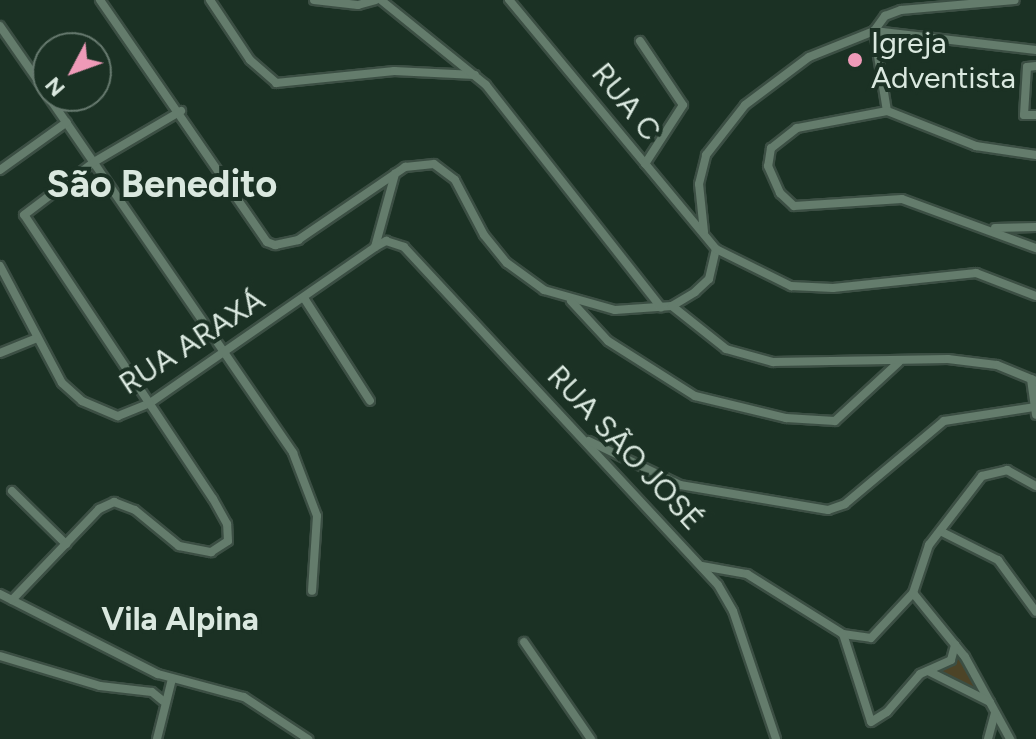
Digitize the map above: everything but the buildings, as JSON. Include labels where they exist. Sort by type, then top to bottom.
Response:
[{"type":"street","points":[[100,0],[181,111],[261,236],[275,245],[319,229],[395,174],[416,163],[445,170],[507,263],[544,290],[571,301],[615,310],[672,306],[709,279],[716,249],[791,286],[833,288],[976,273],[1036,296]]},
{"type":"street","points":[[210,0],[250,60],[276,83],[394,71],[475,75]]},
{"type":"street","points":[[314,0],[358,5],[378,0],[475,75],[661,307]]},
{"type":"street","name":"RUA C","points":[[509,0],[716,249]]},
{"type":"street","points":[[887,111],[874,31],[885,16],[901,10],[1015,0]]},
{"type":"street","points":[[0,26],[32,73]]},
{"type":"street","points":[[705,236],[699,184],[706,155],[720,133],[780,76],[809,57],[874,31],[1036,50]]},
{"type":"street","points":[[640,41],[683,105],[645,164]]},
{"type":"street","points":[[1036,66],[1027,67],[1024,115],[1036,115]]},
{"type":"street","points":[[12,600],[99,509],[114,502],[135,510],[179,546],[211,552],[225,546],[227,524],[24,215],[94,162],[181,111]]},
{"type":"street","points":[[1036,155],[976,146],[887,111],[797,128],[782,135],[771,148],[768,166],[780,193],[802,207],[902,199],[990,228],[1036,248]]},
{"type":"street","points":[[60,112],[293,453],[317,516],[312,591]]},
{"type":"street","points":[[0,170],[67,122]]},
{"type":"street","points":[[375,247],[395,174]]},
{"type":"street","points":[[990,228],[1036,227]]},
{"type":"street","name":"RUA SÃO JOSÉ","points":[[375,247],[386,241],[404,247],[701,566],[733,611],[776,739]]},
{"type":"street","name":"RUA ARAXÁ","points":[[0,266],[52,370],[82,401],[118,416],[150,403],[375,247]]},
{"type":"street","points":[[304,298],[370,401]]},
{"type":"street","points":[[571,301],[608,341],[695,396],[786,418],[835,421],[899,362]]},
{"type":"street","points":[[586,440],[680,485],[828,510],[845,504],[944,421],[1035,411],[1034,380],[972,362],[807,365],[744,356],[726,349],[672,306]]},
{"type":"street","points":[[0,353],[35,339]]},
{"type":"street","points":[[701,566],[747,574],[843,634],[871,638],[913,593],[923,554],[975,483],[989,471],[1007,470],[1036,486]]},
{"type":"street","points":[[12,491],[66,544]]},
{"type":"street","points":[[942,532],[998,560],[1036,612]]},
{"type":"street","points":[[913,593],[955,645],[1010,739]]},
{"type":"street","points":[[0,594],[158,674],[244,697],[308,739]]},
{"type":"street","points":[[843,634],[871,722],[927,671],[951,660],[955,645]]},
{"type":"street","points":[[524,642],[591,739]]},
{"type":"street","points":[[0,656],[100,686],[152,692],[163,701]]},
{"type":"street","points":[[927,671],[990,702]]},
{"type":"street","points":[[152,692],[158,674]]},
{"type":"street","points":[[157,739],[163,701],[172,679]]},
{"type":"street","points":[[988,739],[995,713]]},
{"type":"shaded area","points":[[959,654],[982,694],[939,671]]},
{"type":"place","name":"Igreja Adventista","points":[[855,60]]},
{"type":"district","name":"São Benedito","points":[[162,185]]},
{"type":"district","name":"Vila Alpina","points":[[180,619]]}]
